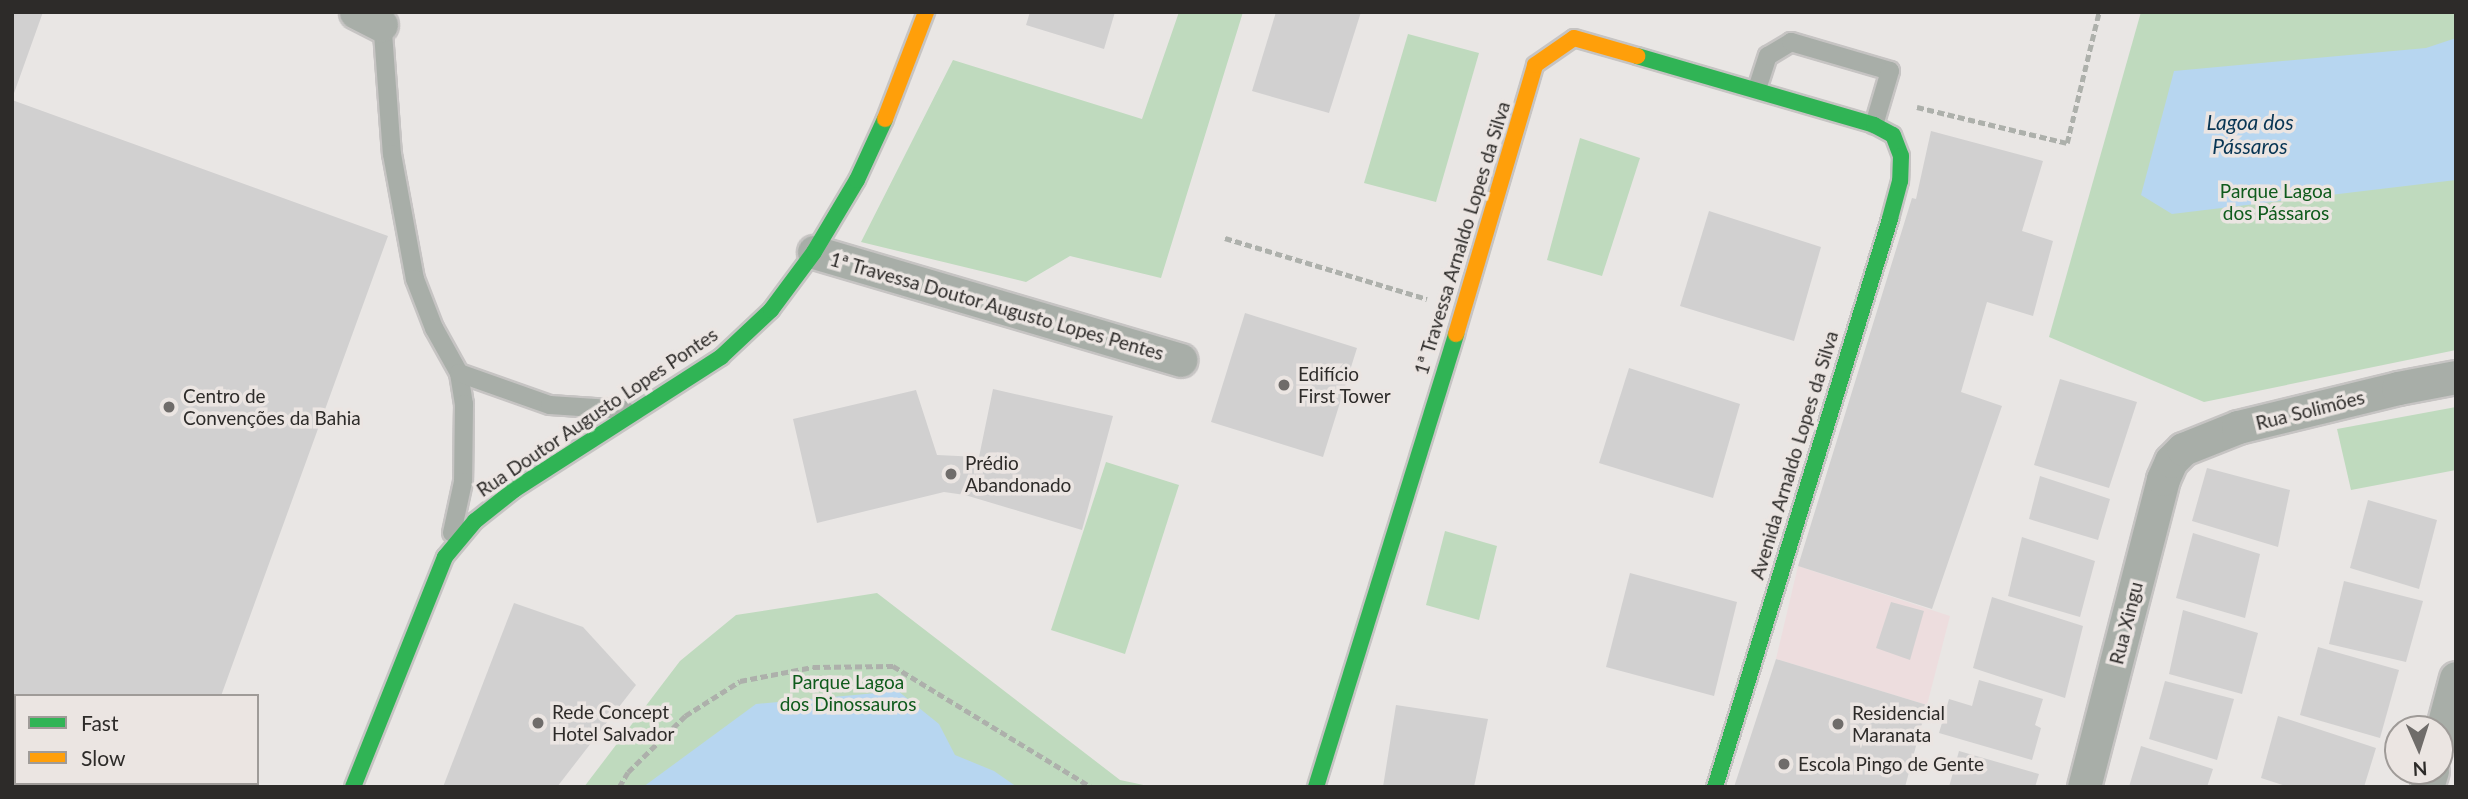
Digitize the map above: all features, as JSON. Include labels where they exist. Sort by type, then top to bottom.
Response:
[{"type":"street","name":"Rua Doutor Augusto Lopes Pontes","points":[[353,787],[445,557],[475,521],[514,490],[721,357],[771,310],[814,252],[857,180],[886,117],[926,12]]},
{"type":"street","name":"1ª Travessa Arnaldo Lopes da Silva","points":[[1316,787],[1463,310],[1535,65],[1574,38],[1757,89],[1874,125],[1893,135]]},
{"type":"street","name":"Avenida Arnaldo Lopes da Silva","points":[[1715,787],[1843,364],[1890,219],[1900,181],[1901,156],[1893,135]]},
{"type":"street","name":"1ª Travessa Doutor Augusto Lopes Pentes","points":[[814,252],[1180,360]]},
{"type":"street","name":"Rua Solimões","points":[[2171,461],[2183,449],[2238,427],[2398,388],[2456,377]]},
{"type":"street","name":"Rua Xingu","points":[[2084,787],[2163,480],[2171,461]]},
{"type":"street","points":[[2446,715],[2456,678]]},
{"type":"lane","points":[[374,17],[392,154],[415,279],[434,328],[459,373],[465,429],[463,482],[445,557]]},
{"type":"lane","points":[[1757,89],[1768,56],[1791,42],[1890,71],[1874,125]]},
{"type":"lane","points":[[459,373],[550,405],[638,410]]},
{"type":"path","points":[[1874,125],[1918,107],[2067,143],[2099,12]]},
{"type":"path","points":[[1225,238],[1427,299]]},
{"type":"path","points":[[619,787],[628,772],[685,716],[740,681],[813,667],[893,666],[1091,787]]},
{"type":"shaded area","points":[[1798,566],[1950,616],[1927,705],[1776,659]]},
{"type":"green space","points":[[1179,12],[1243,12],[1161,278],[1070,256],[1026,282],[861,242],[953,60],[1142,119]]},
{"type":"green space","name":"Parque Lagoa dos Pássaros","points":[[2141,12],[2456,12],[2456,350],[2204,402],[2049,337]]},
{"type":"green space","points":[[1408,34],[1479,53],[1436,202],[1364,183]]},
{"type":"green space","points":[[1580,138],[1640,158],[1602,276],[1547,260]]},
{"type":"green space","points":[[2456,407],[2456,470],[2351,490],[2337,429]]},
{"type":"green space","points":[[1106,462],[1179,485],[1125,654],[1051,630]]},
{"type":"green space","points":[[1445,531],[1497,546],[1479,620],[1426,605]]},
{"type":"green space","name":"Parque Lagoa dos Dinossauros","points":[[877,593],[1120,780],[1153,787],[584,787],[680,661],[736,615]]},
{"type":"water","name":"Lagoa dos Pássaros","points":[[2456,38],[2456,180],[2172,214],[2141,195],[2174,71],[2426,48]]},
{"type":"water","points":[[898,691],[939,724],[955,755],[994,771],[1017,787],[643,787],[756,704]]},
{"type":"building","points":[[12,12],[43,12],[13,96],[12,96]]},
{"type":"building","points":[[1030,12],[1115,12],[1104,49],[1026,25]]},
{"type":"building","points":[[1276,12],[1361,12],[1329,113],[1252,91]]},
{"type":"building","name":"Centro de Convenções da Bahia","points":[[12,100],[388,236],[222,694],[14,694],[14,785],[188,785],[187,787],[12,787]]},
{"type":"building","points":[[1931,131],[2043,161],[2022,231],[2053,241],[2033,316],[1987,302],[1961,392],[2002,406],[1932,609],[1798,566],[1912,198],[1916,199]]},
{"type":"building","points":[[1709,211],[1821,247],[1794,341],[1680,306]]},
{"type":"building","name":"Edifício First Tower","points":[[1245,313],[1357,348],[1323,457],[1211,422]]},
{"type":"building","points":[[1629,368],[1740,404],[1713,498],[1599,463]]},
{"type":"building","points":[[2060,379],[2137,402],[2109,488],[2034,465]]},
{"type":"building","name":"Prédio Abandonado","points":[[993,389],[1113,416],[1082,530],[965,495],[944,492],[817,523],[793,419],[916,390],[937,455],[979,457]]},
{"type":"building","points":[[2207,468],[2290,490],[2278,547],[2192,521]]},
{"type":"building","points":[[2040,476],[2110,499],[2098,540],[2029,519]]},
{"type":"building","points":[[2368,500],[2437,520],[2419,589],[2350,568]]},
{"type":"building","points":[[2193,533],[2260,554],[2245,618],[2176,598]]},
{"type":"building","points":[[2022,537],[2095,561],[2080,617],[2008,596]]},
{"type":"building","points":[[1630,573],[1737,602],[1714,696],[1606,667]]},
{"type":"building","points":[[2344,581],[2423,601],[2406,662],[2329,644]]},
{"type":"building","points":[[1992,597],[2083,626],[2065,698],[1973,668]]},
{"type":"building","points":[[1891,602],[1924,611],[1910,660],[1876,648]]},
{"type":"building","name":"Rede Concept Hotel Salvador","points":[[514,603],[583,627],[636,685],[557,787],[443,787]]},
{"type":"building","points":[[2183,610],[2258,633],[2242,694],[2169,674]]},
{"type":"building","points":[[2318,647],[2399,670],[2386,715],[2384,715],[2380,738],[2300,715]]},
{"type":"building","name":"Residencial Maranata","points":[[1776,659],[1927,705],[1905,787],[1734,787]]},
{"type":"building","points":[[1979,680],[2043,699],[2035,725],[2041,728],[2032,760],[1939,733],[1949,699],[1972,706]]},
{"type":"building","points":[[2165,681],[2234,699],[2217,760],[2149,739]]},
{"type":"building","points":[[1396,705],[1488,719],[1474,787],[1383,787]]},
{"type":"building","points":[[2278,716],[2376,748],[2364,787],[2289,787],[2261,778]]},
{"type":"building","points":[[2141,746],[2213,769],[2207,787],[2129,787]]},
{"type":"building","points":[[1959,751],[2039,774],[2035,787],[1949,787]]},
{"type":"traffic: fast","points":[[1637,56],[1874,125],[1893,135],[1901,156],[1900,181],[1890,219],[1715,787]]},
{"type":"traffic: fast","points":[[353,787],[445,557],[475,521],[514,490],[721,357],[771,310],[814,252],[857,180],[885,119]]},
{"type":"traffic: fast","points":[[1316,787],[1456,334]]},
{"type":"traffic: slow","points":[[885,119],[926,12]]},
{"type":"traffic: slow","points":[[1456,334],[1535,65],[1574,38],[1637,56]]},
{"type":"place","name":"Edifício First Tower","points":[[1284,385]]},
{"type":"place","name":"Centro de Convenções da Bahia","points":[[169,407]]},
{"type":"place","name":"Prédio Abandonado","points":[[951,474]]},
{"type":"place","name":"Rede Concept Hotel Salvador","points":[[538,723]]},
{"type":"place","name":"Residencial Maranata","points":[[1838,724]]},
{"type":"place","name":"Escola Pingo de Gente","points":[[1784,764]]}]
